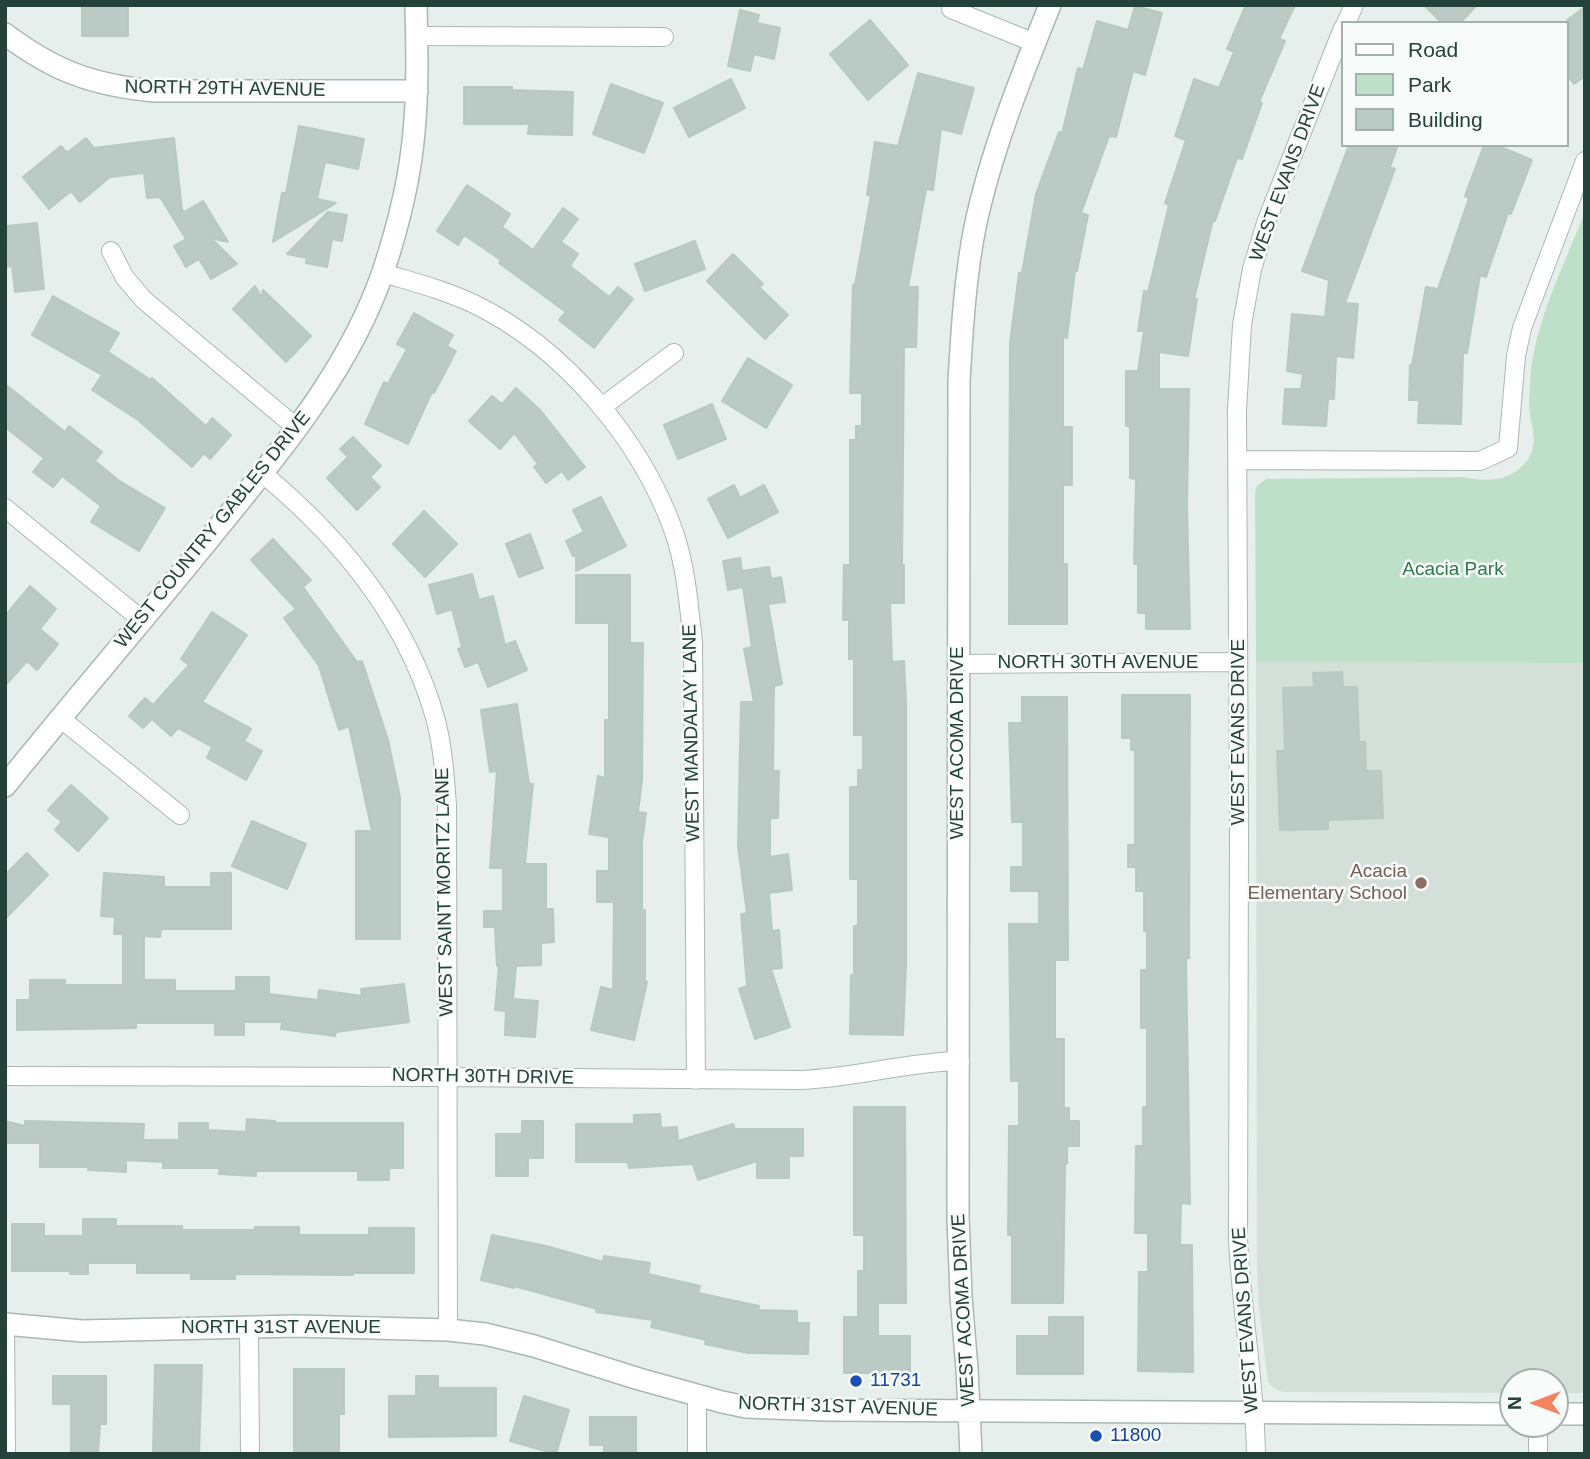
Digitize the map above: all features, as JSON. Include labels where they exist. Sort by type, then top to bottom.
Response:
[{"type":"street","name":"WEST COUNTRY GABLES DRIVE","points":[[5,786],[298,429],[334,374],[383,273],[406,185],[414,135],[417,91],[416,5]]},
{"type":"street","name":"WEST ACOMA DRIVE","points":[[971,1454],[958,1217],[959,381],[964,305],[975,229],[988,175],[1050,5]]},
{"type":"street","points":[[1347,21],[1354,5]]},
{"type":"street","points":[[951,9],[1035,43]]},
{"type":"street","name":"WEST EVANS DRIVE","points":[[1256,1454],[1240,1288],[1238,1238],[1238,363],[1252,269],[1271,209],[1342,31]]},
{"type":"street","name":"NORTH 29TH AVENUE","points":[[5,34],[35,57],[60,69],[124,88],[153,91],[417,91]]},
{"type":"street","points":[[416,36],[664,37]]},
{"type":"street","points":[[1237,460],[1480,461],[1508,448],[1516,356],[1522,328],[1585,161]]},
{"type":"street","points":[[111,251],[125,278],[144,300],[298,429]]},
{"type":"street","name":"WEST MANDALAY LANE","points":[[383,273],[450,293],[513,328],[553,358],[602,407],[630,445],[662,501],[675,534],[688,594],[693,643],[696,1080]]},
{"type":"street","points":[[602,407],[674,353]]},
{"type":"street","name":"WEST SAINT MORITZ LANE","points":[[262,473],[295,500],[345,551],[382,602],[410,652],[436,722],[447,806],[448,1330]]},
{"type":"street","points":[[5,508],[142,620]]},
{"type":"street","name":"NORTH 30TH AVENUE","points":[[958,663],[1238,662]]},
{"type":"street","points":[[60,718],[180,815]]},
{"type":"street","name":"NORTH 30TH DRIVE","points":[[5,1076],[832,1079],[931,1062],[960,1061]]},
{"type":"street","points":[[5,1324],[6,1454]]},
{"type":"street","name":"NORTH 31ST AVENUE","points":[[5,1324],[82,1331],[248,1326],[377,1326],[485,1334],[534,1346],[696,1396],[746,1407],[1499,1414]]},
{"type":"street","points":[[248,1326],[250,1454]]},
{"type":"street","points":[[696,1396],[697,1454]]},
{"type":"shaded area","name":"Acacia Elementary School","points":[[1256,662],[1585,663],[1585,1393],[1569,1393],[1569,1368],[1499,1368],[1499,1393],[1282,1392],[1268,1382],[1257,1266]]},
{"type":"green space","name":"Acacia Park","points":[[1585,212],[1585,663],[1256,662],[1257,486],[1266,479],[1462,477],[1491,480],[1515,472],[1532,452],[1530,379],[1538,336]]},
{"type":"building","points":[[82,5],[128,5],[128,36],[82,36]]},
{"type":"building","points":[[1246,5],[1295,5],[1279,39],[1285,41],[1259,102],[1262,103],[1242,159],[1237,158],[1215,221],[1213,220],[1194,299],[1197,299],[1188,356],[1159,352],[1159,389],[1189,389],[1187,506],[1190,629],[1146,629],[1146,613],[1138,613],[1138,564],[1134,564],[1136,479],[1130,478],[1126,371],[1138,371],[1144,331],[1138,331],[1144,291],[1148,292],[1169,205],[1165,203],[1186,140],[1175,136],[1194,79],[1219,88],[1234,52],[1227,49]]},
{"type":"building","points":[[1424,5],[1477,5],[1462,21],[1440,21]]},
{"type":"building","points":[[1135,6],[1162,13],[1145,75],[1133,71],[1116,137],[1109,136],[1081,213],[1088,215],[1075,271],[1067,338],[1063,337],[1063,427],[1072,427],[1072,485],[1063,485],[1063,564],[1067,564],[1067,624],[1009,624],[1010,343],[1019,273],[1022,273],[1036,194],[1059,132],[1062,133],[1078,68],[1083,70],[1097,21],[1128,30]]},
{"type":"building","points":[[1585,7],[1585,76],[1574,84],[1569,78],[1567,20]]},
{"type":"building","points":[[740,10],[759,15],[757,23],[780,28],[774,59],[754,54],[750,71],[728,66]]},
{"type":"building","points":[[870,20],[908,65],[868,100],[830,54]]},
{"type":"building","points":[[918,73],[974,88],[961,134],[941,129],[933,190],[926,189],[908,287],[918,287],[916,347],[904,347],[904,603],[890,603],[892,662],[904,661],[906,702],[906,964],[903,1035],[850,1034],[854,926],[858,926],[858,879],[850,879],[850,787],[858,787],[858,770],[863,770],[863,735],[854,735],[854,659],[849,659],[849,620],[843,620],[844,565],[850,565],[850,440],[856,440],[856,426],[862,426],[862,393],[850,393],[853,285],[871,195],[867,195],[875,142],[898,146]]},
{"type":"building","points":[[731,79],[745,108],[689,137],[674,108]]},
{"type":"building","points":[[611,84],[663,103],[644,153],[593,134]]},
{"type":"building","points":[[464,87],[512,87],[512,90],[573,92],[572,135],[528,134],[529,124],[464,124]]},
{"type":"building","points":[[299,126],[364,139],[358,169],[325,162],[317,199],[336,203],[273,242],[282,193],[286,193]]},
{"type":"building","points":[[86,138],[94,148],[174,138],[182,210],[184,212],[203,201],[228,242],[211,238],[237,264],[211,279],[199,259],[186,267],[174,246],[186,239],[160,197],[147,198],[144,173],[110,177],[80,202],[71,191],[49,209],[23,177],[61,146],[67,153]]},
{"type":"building","points":[[1348,147],[1397,147],[1390,167],[1395,169],[1345,303],[1358,304],[1353,358],[1336,356],[1334,399],[1328,399],[1326,426],[1283,424],[1285,389],[1301,389],[1303,374],[1287,371],[1292,314],[1325,317],[1329,280],[1302,271]]},
{"type":"building","points":[[1483,147],[1501,147],[1532,160],[1511,214],[1508,213],[1486,277],[1480,275],[1467,353],[1463,353],[1461,424],[1418,423],[1419,400],[1409,400],[1410,365],[1426,287],[1438,289],[1469,198],[1465,196]]},
{"type":"building","points":[[467,185],[510,214],[502,227],[533,250],[563,208],[578,219],[561,242],[578,254],[570,266],[609,297],[618,287],[633,299],[594,348],[559,320],[566,312],[499,263],[501,260],[464,235],[458,245],[437,231]]},
{"type":"building","points":[[328,212],[347,215],[342,241],[332,239],[327,267],[306,263],[307,258],[287,254]]},
{"type":"building","points":[[37,223],[44,289],[15,292],[12,266],[5,267],[5,244],[8,244],[6,226]]},
{"type":"building","points":[[695,241],[705,269],[645,291],[635,264]]},
{"type":"building","points":[[733,254],[763,284],[759,287],[788,315],[765,339],[707,281]]},
{"type":"building","points":[[255,286],[262,298],[263,290],[311,336],[286,362],[233,309]]},
{"type":"building","points":[[53,296],[119,333],[108,352],[151,380],[152,378],[206,426],[212,418],[231,435],[210,459],[204,453],[192,467],[138,420],[92,390],[102,375],[32,335]]},
{"type":"building","points":[[414,313],[453,335],[447,346],[456,351],[434,393],[432,392],[408,444],[365,424],[384,382],[388,384],[407,349],[397,344]]},
{"type":"building","points":[[748,358],[792,385],[766,428],[722,401]]},
{"type":"building","points":[[5,384],[65,432],[69,426],[102,452],[95,461],[118,480],[165,508],[139,551],[91,522],[101,506],[62,476],[53,487],[33,472],[44,458],[5,427]]},
{"type":"building","points":[[516,388],[541,411],[585,467],[568,480],[562,471],[546,483],[534,467],[538,464],[514,433],[500,449],[469,421],[492,396],[502,404]]},
{"type":"building","points":[[712,404],[726,439],[678,459],[664,425]]},
{"type":"building","points":[[353,437],[381,466],[370,477],[380,487],[357,510],[327,478],[348,457],[340,449]]},
{"type":"building","points":[[734,485],[740,498],[764,485],[778,512],[728,538],[708,499]]},
{"type":"building","points":[[601,497],[626,546],[576,571],[576,555],[573,556],[566,541],[584,532],[573,510]]},
{"type":"building","points":[[424,511],[457,544],[425,577],[393,544]]},
{"type":"building","points":[[530,534],[543,568],[519,577],[506,544]]},
{"type":"building","points":[[273,539],[311,580],[303,587],[357,662],[362,661],[388,740],[400,797],[400,939],[356,939],[356,831],[372,831],[349,726],[339,730],[319,666],[284,618],[296,609],[251,560]]},
{"type":"building","points":[[740,558],[742,571],[769,567],[771,579],[781,577],[785,602],[768,604],[782,684],[774,686],[773,771],[779,771],[778,818],[770,818],[770,857],[788,854],[792,890],[769,893],[772,931],[779,930],[782,968],[771,969],[790,1027],[755,1039],[739,989],[747,986],[741,914],[747,913],[738,846],[741,702],[754,702],[744,649],[752,647],[743,587],[728,590],[723,561]]},
{"type":"building","points":[[472,574],[479,600],[493,596],[505,645],[515,641],[527,670],[488,687],[478,662],[465,667],[458,649],[462,647],[452,609],[437,614],[429,585]]},
{"type":"building","points":[[576,575],[630,575],[630,643],[643,643],[642,781],[638,812],[646,813],[642,842],[642,910],[645,910],[647,982],[634,1040],[591,1030],[601,987],[613,990],[614,902],[597,902],[597,871],[609,871],[609,837],[589,834],[598,776],[605,778],[605,720],[609,720],[609,623],[576,623]]},
{"type":"building","points":[[30,586],[56,609],[40,629],[58,644],[37,670],[27,661],[5,686],[5,616]]},
{"type":"building","points":[[212,612],[247,635],[202,702],[251,729],[244,741],[262,751],[246,780],[207,758],[212,747],[178,728],[171,736],[152,719],[143,728],[129,716],[145,698],[153,705],[189,665],[181,659]]},
{"type":"building","points":[[1342,672],[1343,687],[1357,687],[1359,742],[1365,742],[1366,771],[1381,771],[1383,818],[1328,820],[1328,829],[1280,830],[1277,751],[1285,751],[1283,688],[1314,687],[1313,673]]},
{"type":"building","points":[[1122,695],[1190,695],[1189,958],[1186,958],[1190,1204],[1181,1203],[1180,1245],[1192,1245],[1193,1372],[1138,1371],[1139,1272],[1148,1272],[1148,1233],[1135,1233],[1136,1146],[1143,1146],[1143,1107],[1147,1107],[1147,1028],[1141,1028],[1141,970],[1147,970],[1147,931],[1144,931],[1144,891],[1136,891],[1136,867],[1128,867],[1128,845],[1135,845],[1135,750],[1131,750],[1131,738],[1122,738]]},
{"type":"building","points":[[1022,697],[1067,697],[1068,960],[1055,960],[1055,1039],[1064,1039],[1064,1108],[1069,1108],[1069,1121],[1079,1121],[1079,1146],[1067,1146],[1065,1164],[1063,1303],[1012,1303],[1012,1235],[1008,1235],[1009,1126],[1019,1126],[1019,1081],[1011,1081],[1009,924],[1039,924],[1039,891],[1011,891],[1011,867],[1023,867],[1023,822],[1012,822],[1009,723],[1022,723]]},
{"type":"building","points":[[517,704],[529,784],[533,784],[525,864],[546,864],[546,909],[553,909],[554,942],[541,943],[541,965],[516,966],[513,999],[538,1001],[535,1037],[505,1035],[506,1011],[495,1010],[499,966],[495,927],[484,927],[484,911],[503,911],[503,868],[490,868],[497,771],[490,772],[481,710]]},
{"type":"building","points":[[71,785],[108,818],[78,851],[55,830],[62,822],[48,810]]},
{"type":"building","points":[[252,821],[306,844],[287,889],[232,866]]},
{"type":"building","points":[[27,853],[48,875],[5,919],[5,875]]},
{"type":"building","points":[[104,873],[164,877],[164,887],[211,887],[211,873],[231,873],[231,929],[161,929],[160,937],[144,936],[144,980],[175,980],[175,991],[236,991],[236,977],[269,977],[269,994],[318,1000],[319,990],[362,996],[361,989],[404,984],[409,1022],[336,1032],[335,1036],[281,1029],[282,1022],[244,1022],[244,1035],[215,1035],[215,1023],[136,1023],[136,1028],[17,1030],[17,1000],[30,1000],[30,980],[65,980],[65,985],[123,985],[123,934],[114,934],[115,917],[101,916]]},
{"type":"building","points":[[854,1107],[905,1107],[906,1303],[878,1303],[878,1336],[910,1336],[910,1373],[844,1373],[844,1317],[858,1317],[858,1271],[864,1271],[864,1235],[854,1235]]},
{"type":"building","points":[[660,1114],[661,1128],[677,1127],[678,1141],[733,1124],[735,1129],[803,1129],[803,1156],[789,1156],[789,1178],[757,1178],[757,1161],[698,1180],[693,1164],[629,1168],[628,1162],[576,1162],[576,1124],[634,1124],[634,1115]]},
{"type":"building","points":[[247,1119],[275,1123],[403,1123],[403,1168],[389,1168],[389,1180],[358,1180],[358,1171],[256,1171],[256,1176],[219,1174],[220,1168],[163,1168],[163,1162],[126,1160],[126,1172],[88,1170],[89,1167],[40,1167],[40,1143],[5,1143],[5,1121],[25,1126],[25,1121],[144,1124],[143,1140],[179,1140],[179,1123],[208,1123],[208,1130],[246,1132]]},
{"type":"building","points":[[522,1121],[543,1121],[543,1158],[528,1158],[528,1176],[496,1176],[496,1134],[522,1134]]},
{"type":"building","points":[[83,1219],[116,1219],[116,1226],[182,1226],[182,1230],[299,1227],[299,1235],[369,1235],[369,1228],[414,1228],[414,1273],[235,1274],[235,1279],[191,1279],[191,1273],[137,1273],[137,1263],[88,1263],[88,1274],[70,1274],[70,1271],[12,1271],[12,1224],[44,1224],[44,1236],[83,1236]]},
{"type":"building","points":[[492,1235],[603,1262],[604,1256],[650,1263],[648,1274],[700,1286],[698,1293],[759,1306],[758,1310],[797,1311],[797,1323],[809,1323],[808,1354],[748,1353],[705,1344],[706,1340],[651,1327],[653,1320],[596,1312],[597,1309],[514,1286],[481,1280]]},
{"type":"building","points":[[1049,1317],[1083,1317],[1083,1374],[1017,1374],[1017,1336],[1049,1336]]},
{"type":"building","points":[[155,1365],[202,1365],[199,1454],[153,1454]]},
{"type":"building","points":[[294,1369],[344,1369],[344,1414],[339,1414],[339,1454],[294,1454]]},
{"type":"building","points":[[53,1376],[106,1376],[106,1424],[100,1424],[98,1454],[71,1454],[71,1404],[53,1404]]},
{"type":"building","points":[[416,1376],[438,1376],[438,1388],[496,1388],[496,1436],[389,1437],[389,1396],[416,1396]]},
{"type":"building","points":[[524,1396],[569,1410],[556,1454],[510,1441]]},
{"type":"building","points":[[590,1417],[636,1417],[636,1454],[604,1454],[604,1445],[590,1445]]},
{"type":"place","name":"Acacia Elementary School","points":[[1421,883]]},
{"type":"place","name":"11731","points":[[856,1381]]},
{"type":"place","name":"11800","points":[[1096,1436]]}]
